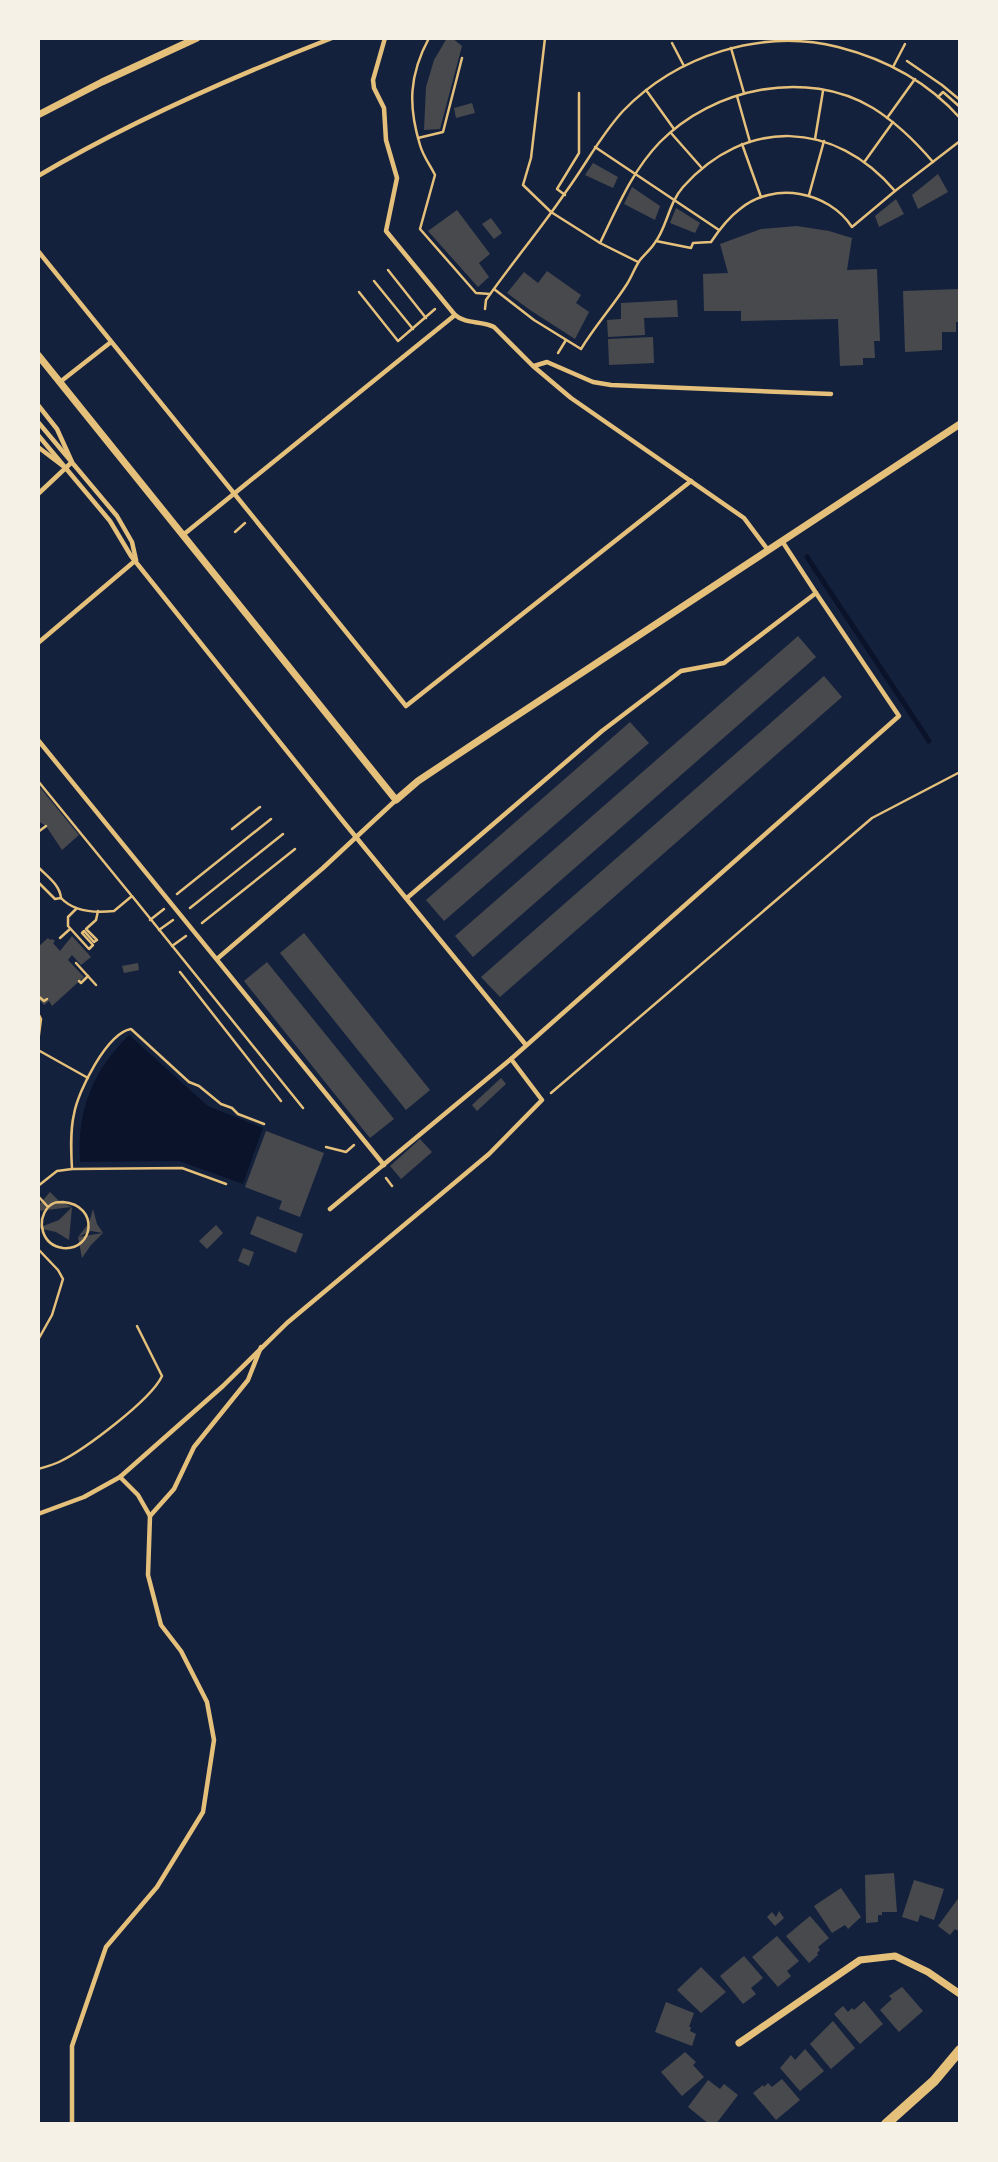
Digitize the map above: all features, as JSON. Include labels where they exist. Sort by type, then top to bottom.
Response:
[{"type":"street","points":[[38,115],[197,38]]},
{"type":"street","points":[[38,355],[396,800],[418,781],[960,424]]},
{"type":"street","points":[[739,2043],[860,1960],[895,1956],[928,1972],[960,1994]]},
{"type":"street","points":[[886,2123],[934,2081],[960,2050]]},
{"type":"lane","points":[[38,176],[119,132],[332,38]]},
{"type":"lane","points":[[385,38],[373,80],[384,108],[386,140],[397,178],[386,231],[455,315],[465,321],[494,327],[533,366],[588,410],[744,517],[768,550]]},
{"type":"lane","points":[[38,251],[406,706],[691,481]]},
{"type":"lane","points":[[183,535],[455,315]]},
{"type":"lane","points":[[60,382],[111,342]]},
{"type":"lane","points":[[533,366],[547,362],[593,382],[611,385],[831,394]]},
{"type":"lane","points":[[38,405],[57,429],[72,462]]},
{"type":"lane","points":[[38,422],[117,516],[132,542],[136,561]]},
{"type":"lane","points":[[38,435],[110,521],[136,561],[526,1045]]},
{"type":"lane","points":[[38,447],[66,468]]},
{"type":"lane","points":[[38,495],[72,462]]},
{"type":"lane","points":[[330,1209],[511,1059],[899,716],[782,541]]},
{"type":"lane","points":[[38,643],[136,561]]},
{"type":"lane","points":[[407,898],[602,731],[681,671],[724,663],[816,593]]},
{"type":"lane","points":[[38,740],[383,1165]]},
{"type":"lane","points":[[217,959],[323,868],[396,800]]},
{"type":"lane","points":[[38,1514],[84,1497],[120,1477],[223,1386],[261,1347],[489,1154],[542,1100],[511,1059]]},
{"type":"lane","points":[[150,1516],[174,1489],[194,1447],[248,1380],[261,1347]]},
{"type":"lane","points":[[72,2123],[72,2046],[106,1947],[157,1887],[203,1812],[214,1740],[207,1702],[181,1651],[161,1625],[148,1575],[150,1516],[138,1495],[120,1477]]},
{"type":"path","points":[[429,38],[412,79],[418,138],[435,175],[420,229],[476,293],[490,294]]},
{"type":"path","points":[[545,38],[531,158],[523,185],[551,212],[600,243],[638,262]]},
{"type":"path","points":[[485,309],[490,294],[565,195],[595,147],[624,111],[646,90],[684,66],[731,48],[779,41],[825,44],[869,55],[915,79],[960,118]]},
{"type":"path","points":[[672,43],[684,66]]},
{"type":"path","points":[[893,67],[905,44]]},
{"type":"path","points":[[731,48],[744,93]]},
{"type":"path","points":[[418,138],[443,132],[462,58]]},
{"type":"path","points":[[907,61],[960,100]]},
{"type":"path","points":[[887,118],[915,79]]},
{"type":"path","points":[[600,243],[635,173],[660,142],[704,109],[744,93],[780,88],[848,97],[872,107],[907,132],[933,162]]},
{"type":"path","points":[[646,90],[701,167]]},
{"type":"path","points":[[815,139],[823,92]]},
{"type":"path","points":[[938,97],[943,92],[960,107]]},
{"type":"path","points":[[565,195],[556,189],[579,153],[579,93]]},
{"type":"path","points":[[737,96],[750,142]]},
{"type":"path","points":[[865,161],[893,122]]},
{"type":"path","points":[[494,289],[534,320],[581,349],[628,284],[638,262],[656,241],[674,200],[701,167],[742,144],[768,137],[815,139],[842,148],[865,161],[895,191]]},
{"type":"path","points":[[809,195],[824,141]]},
{"type":"path","points":[[656,241],[691,248],[693,243],[711,242],[741,207],[761,197],[784,193],[809,195],[835,209],[852,227],[960,141]]},
{"type":"path","points":[[742,144],[761,197]]},
{"type":"path","points":[[595,147],[719,230]]},
{"type":"path","points":[[388,270],[426,318]]},
{"type":"path","points":[[374,281],[413,329]]},
{"type":"path","points":[[359,292],[398,341],[434,312],[440,298]]},
{"type":"path","points":[[558,354],[566,340]]},
{"type":"path","points":[[235,532],[245,523]]},
{"type":"path","points":[[542,1100],[872,818],[960,772]]},
{"type":"path","points":[[38,781],[303,1108]]},
{"type":"path","points":[[232,829],[260,807]]},
{"type":"path","points":[[177,894],[271,819]]},
{"type":"path","points":[[38,832],[46,826]]},
{"type":"path","points":[[188,910],[283,834]]},
{"type":"path","points":[[200,925],[295,849]]},
{"type":"path","points":[[38,867],[56,886],[61,898],[76,909],[114,911],[132,896]]},
{"type":"path","points":[[38,882],[55,899],[61,898]]},
{"type":"path","points":[[76,909],[67,920],[70,929],[89,949],[93,945],[82,933],[84,931],[94,942],[97,940],[86,929],[96,920],[98,911]]},
{"type":"path","points":[[60,938],[70,929]]},
{"type":"path","points":[[76,963],[96,985]]},
{"type":"path","points":[[180,972],[281,1101]]},
{"type":"path","points":[[79,981],[88,976]]},
{"type":"path","points":[[38,996],[44,1001],[47,999]]},
{"type":"path","points":[[38,1013],[41,1019],[38,1042]]},
{"type":"path","points":[[72,1169],[74,1114],[88,1078],[114,1040],[127,1029],[131,1029],[189,1082],[199,1086],[238,1114],[264,1124]]},
{"type":"path","points":[[38,1050],[88,1078]]},
{"type":"path","points":[[326,1147],[346,1152],[362,1139]]},
{"type":"path","points":[[38,1186],[57,1171],[72,1169],[182,1168],[226,1184]]},
{"type":"path","points":[[38,1196],[48,1207]]},
{"type":"path","points":[[56,1202],[71,1203],[82,1209],[89,1227],[83,1240],[77,1245],[62,1248],[47,1240],[41,1222],[48,1207],[56,1202]]},
{"type":"path","points":[[38,1249],[63,1279],[52,1315],[38,1340]]},
{"type":"path","points":[[38,1469],[60,1462],[112,1426],[157,1387],[162,1376],[137,1326]]},
{"type":"water","points":[[129,1035],[208,1106],[263,1128],[243,1184],[179,1161],[80,1162],[81,1125],[90,1093],[105,1063]]},
{"type":"building","points":[[447,38],[452,38],[462,46],[440,129],[424,130],[426,87],[434,60]]},
{"type":"building","points":[[472,103],[475,113],[456,118],[454,108]]},
{"type":"building","points":[[593,163],[618,177],[613,188],[585,175]]},
{"type":"building","points":[[938,174],[948,192],[918,209],[912,195]]},
{"type":"building","points":[[632,187],[660,206],[655,220],[624,204]]},
{"type":"building","points":[[896,199],[904,214],[879,227],[875,216]]},
{"type":"building","points":[[676,208],[700,223],[695,233],[670,223]]},
{"type":"building","points":[[457,210],[490,254],[479,263],[489,277],[478,287],[428,231]]},
{"type":"building","points":[[491,218],[502,233],[494,239],[482,224]]},
{"type":"building","points":[[797,226],[852,238],[847,270],[877,269],[880,341],[874,341],[875,358],[863,358],[863,365],[840,366],[838,319],[741,321],[741,311],[704,311],[703,274],[728,273],[720,244],[761,229]]},
{"type":"building","points":[[547,271],[581,295],[576,303],[589,312],[575,339],[507,293],[524,272],[538,283]]},
{"type":"building","points":[[959,289],[960,322],[956,322],[956,332],[942,332],[942,350],[905,352],[903,291]]},
{"type":"building","points":[[677,300],[678,317],[644,318],[645,335],[608,337],[607,320],[621,319],[621,303]]},
{"type":"building","points":[[653,337],[654,363],[609,365],[608,339]]},
{"type":"building","points":[[798,636],[816,657],[473,957],[455,936]]},
{"type":"building","points":[[824,676],[842,697],[500,997],[481,977]]},
{"type":"building","points":[[630,722],[649,743],[444,921],[426,900]]},
{"type":"building","points":[[38,785],[79,835],[62,850],[46,826],[38,821]]},
{"type":"building","points":[[304,933],[430,1090],[406,1110],[280,953]]},
{"type":"building","points":[[72,936],[91,957],[81,965],[72,955],[68,960],[84,977],[52,1006],[49,1001],[44,1005],[38,998],[38,947],[48,938],[55,941],[53,943],[60,951]]},
{"type":"building","points":[[267,962],[394,1119],[370,1138],[244,981]]},
{"type":"building","points":[[138,963],[139,970],[124,973],[122,966]]},
{"type":"building","points":[[501,1078],[506,1084],[477,1111],[472,1105]]},
{"type":"building","points":[[266,1131],[324,1153],[300,1217],[279,1209],[282,1201],[245,1187]]},
{"type":"building","points":[[420,1139],[432,1152],[401,1179],[390,1166]]},
{"type":"building","points":[[50,1192],[58,1200],[72,1207],[38,1211],[38,1206]]},
{"type":"building","points":[[72,1207],[69,1240],[56,1232],[38,1228],[59,1220]]},
{"type":"building","points":[[93,1209],[103,1233],[91,1231],[78,1237],[89,1223]]},
{"type":"building","points":[[257,1216],[303,1234],[296,1253],[250,1234]]},
{"type":"building","points":[[216,1225],[223,1233],[207,1249],[199,1241]]},
{"type":"building","points":[[103,1233],[91,1245],[82,1258],[78,1237]]},
{"type":"building","points":[[243,1248],[254,1252],[249,1266],[238,1261]]},
{"type":"building","points":[[894,1873],[897,1912],[882,1912],[882,1915],[878,1915],[878,1922],[866,1923],[865,1875]]},
{"type":"building","points":[[914,1880],[944,1889],[934,1920],[920,1915],[918,1922],[902,1917]]},
{"type":"building","points":[[841,1888],[861,1917],[848,1929],[845,1925],[832,1933],[814,1906]]},
{"type":"building","points":[[960,1896],[960,1932],[955,1929],[950,1935],[938,1926]]},
{"type":"building","points":[[779,1911],[784,1918],[775,1926],[767,1917],[772,1912],[776,1917]]},
{"type":"building","points":[[810,1916],[829,1938],[818,1947],[818,1955],[809,1963],[786,1936]]},
{"type":"building","points":[[777,1936],[799,1961],[787,1971],[791,1976],[778,1987],[752,1957]]},
{"type":"building","points":[[744,1956],[763,1978],[751,1988],[756,1994],[743,2004],[720,1976]]},
{"type":"building","points":[[701,1967],[726,1992],[701,2013],[677,1990]]},
{"type":"building","points":[[902,1987],[923,2011],[899,2032],[880,2010],[892,1999],[889,1996]]},
{"type":"building","points":[[864,2001],[883,2024],[860,2044],[834,2014],[843,2006],[848,2012],[852,2008],[854,2010]]},
{"type":"building","points":[[666,2002],[694,2013],[689,2027],[690,2031],[696,2034],[692,2046],[655,2032]]},
{"type":"building","points":[[833,2021],[855,2048],[831,2069],[810,2044]]},
{"type":"building","points":[[805,2049],[824,2071],[800,2091],[780,2068],[791,2055],[795,2060]]},
{"type":"building","points":[[685,2052],[696,2062],[693,2065],[704,2077],[682,2096],[661,2072]]},
{"type":"building","points":[[782,2079],[800,2100],[776,2120],[753,2093],[768,2083],[772,2087]]},
{"type":"building","points":[[708,2080],[720,2089],[724,2084],[738,2095],[716,2124],[709,2124],[688,2107]]},
{"type":"waterway","points":[[807,557],[929,741]]}]
